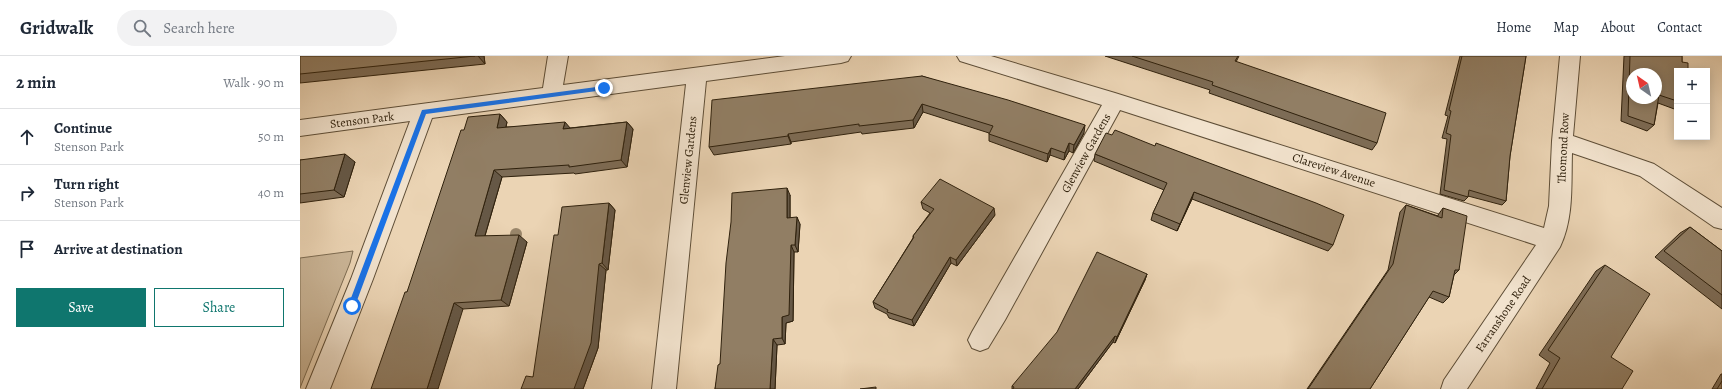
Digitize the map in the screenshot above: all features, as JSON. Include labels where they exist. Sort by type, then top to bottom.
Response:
[{"type":"street","points":[[552,95],[558,56]]},
{"type":"street","points":[[697,75],[841,56]]},
{"type":"street","name":"Glenview Gardens","points":[[967,56],[1115,101],[980,340]]},
{"type":"street","name":"Thomond Row","points":[[1552,240],[1560,206],[1562,141],[1570,56]]},
{"type":"street","name":"Stenson Park","points":[[300,128],[697,75]]},
{"type":"street","name":"Glenview Gardens","points":[[664,389],[697,75]]},
{"type":"street","name":"Clareview Avenue","points":[[1115,101],[1552,240]]},
{"type":"street","points":[[318,389],[360,286],[424,112]]},
{"type":"street","points":[[1562,141],[1647,170],[1722,220]]},
{"type":"street","name":"Farranshone Road","points":[[1453,389],[1552,240]]},
{"type":"shaded area","points":[[353,251],[350,263],[300,388],[300,258]]},
{"type":"building","points":[[300,56],[475,56],[300,74]]},
{"type":"building","points":[[1132,56],[1238,56],[1235,61],[1386,113],[1377,143],[1212,85],[1213,82]]},
{"type":"building","points":[[1462,56],[1526,56],[1510,156],[1506,201],[1469,190],[1468,197],[1444,190],[1451,135],[1446,133],[1451,111],[1449,110]]},
{"type":"building","points":[[1630,56],[1682,56],[1682,62],[1688,63],[1688,68],[1674,68],[1674,100],[1662,96],[1662,68],[1630,68]]},
{"type":"building","points":[[922,76],[1008,100],[1085,125],[1074,145],[1069,143],[1065,153],[1051,148],[1048,154],[989,134],[993,126],[922,104],[913,120],[859,126],[859,124],[709,147],[712,100]]},
{"type":"building","points":[[1628,104],[1658,104],[1654,125],[1628,116]]},
{"type":"building","points":[[500,114],[497,128],[565,122],[563,129],[627,122],[621,160],[569,167],[569,165],[494,170],[475,236],[519,235],[501,300],[454,303],[427,389],[371,389],[405,292],[407,292],[461,130],[464,130],[468,117]]},
{"type":"building","points":[[1115,130],[1155,146],[1156,143],[1344,215],[1333,245],[1194,192],[1180,224],[1153,213],[1167,183],[1095,154],[1106,133],[1112,135]]},
{"type":"building","points":[[345,154],[334,190],[300,194],[300,160]]},
{"type":"building","points":[[940,179],[994,208],[956,260],[950,257],[912,320],[887,312],[888,310],[873,302],[914,237],[913,236],[934,209],[921,202]]},
{"type":"building","points":[[787,188],[787,218],[797,217],[795,245],[791,245],[789,315],[782,317],[782,338],[773,339],[770,389],[715,389],[718,365],[720,364],[732,193]]},
{"type":"building","points":[[609,203],[602,263],[599,264],[591,343],[574,389],[521,389],[526,376],[533,377],[554,235],[558,235],[562,207]]},
{"type":"building","points":[[1406,205],[1442,218],[1443,208],[1467,216],[1459,270],[1455,270],[1449,297],[1433,291],[1370,389],[1308,389],[1393,264]]},
{"type":"building","points":[[1690,227],[1722,251],[1722,295],[1664,251]]},
{"type":"building","points":[[1097,252],[1147,274],[1117,337],[1115,336],[1075,389],[1013,389],[1014,387],[1012,386],[1057,332]]},
{"type":"building","points":[[1605,265],[1650,294],[1611,357],[1633,371],[1622,389],[1542,389],[1560,358],[1548,350]]},
{"type":"building","points":[[1722,381],[1722,389],[1717,389]]},
{"type":"building","points":[[876,387],[876,389],[860,389]]},
{"type":"route","points":[[352,306],[424,112],[604,88]]}]
